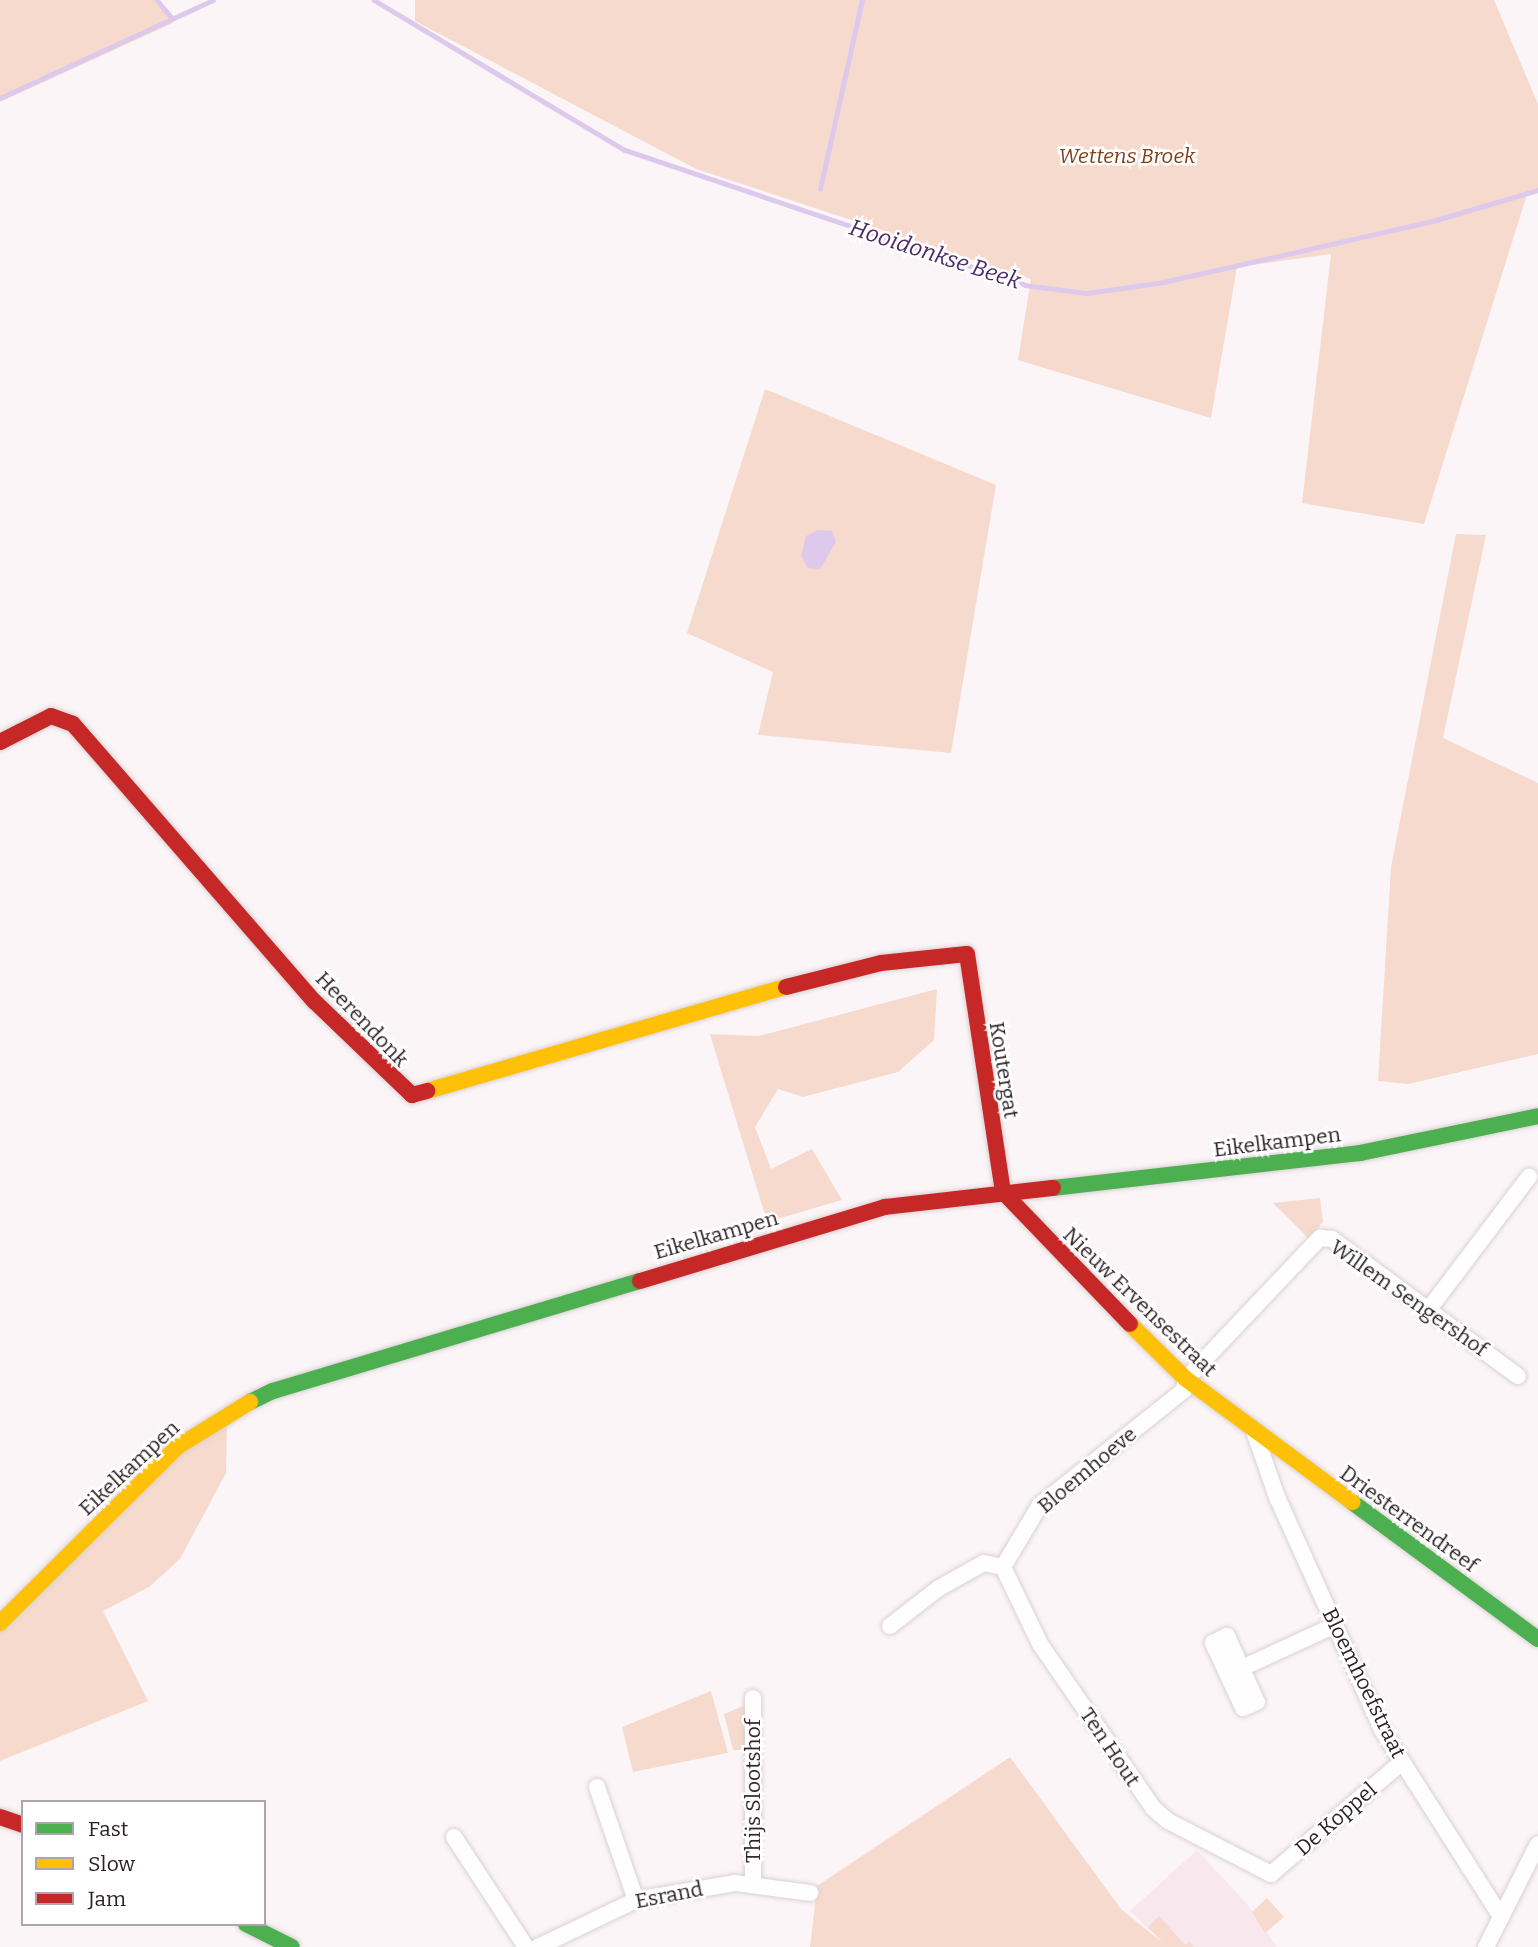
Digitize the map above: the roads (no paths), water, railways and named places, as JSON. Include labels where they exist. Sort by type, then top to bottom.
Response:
[{"type":"street","name":"Heerendonk","points":[[0,742],[51,716],[73,724],[314,1002],[412,1095],[802,982],[872,965],[967,954]]},
{"type":"street","name":"Koutergat","points":[[967,954],[1003,1192]]},
{"type":"street","name":"Eikelkampen","points":[[0,1623],[163,1459],[221,1416],[257,1397],[885,1207],[1360,1153],[1538,1116]]},
{"type":"street","points":[[1429,1309],[1529,1177]]},
{"type":"street","name":"Nieuw Ervensestraat","points":[[1003,1192],[1186,1379],[1255,1434]]},
{"type":"street","name":"Willem Sengershof","points":[[1186,1379],[1320,1238],[1332,1239],[1518,1376]]},
{"type":"street","name":"Bloemhoeve","points":[[1003,1567],[1040,1505],[1184,1390],[1186,1379]]},
{"type":"street","name":"Bloemhoefstraat","points":[[1255,1434],[1277,1497],[1381,1731],[1502,1917]]},
{"type":"street","name":"Driesterrendreef","points":[[1255,1434],[1538,1639]]},
{"type":"street","points":[[890,1626],[939,1588],[984,1563],[1003,1567]]},
{"type":"street","name":"Ten Hout","points":[[1003,1567],[1040,1644],[1153,1808],[1168,1821],[1271,1874]]},
{"type":"street","points":[[1242,1668],[1335,1625]]},
{"type":"street","name":"Thijs Slootshof","points":[[753,1698],[753,1885]]},
{"type":"street","name":"De Koppel","points":[[1271,1874],[1401,1763]]},
{"type":"street","points":[[597,1787],[636,1900]]},
{"type":"street","points":[[0,1816],[21,1824]]},
{"type":"street","points":[[454,1836],[526,1947]]},
{"type":"street","points":[[1486,1947],[1538,1844]]},
{"type":"street","name":"Esrand","points":[[538,1947],[636,1900],[735,1883],[810,1893]]},
{"type":"street","points":[[250,1926],[292,1947]]},
{"type":"waterway","points":[[157,0],[172,18]]},
{"type":"waterway","name":"Hooidonkse Beek","points":[[0,98],[213,0]]},
{"type":"waterway","name":"Hooidonkse Beek","points":[[374,0],[625,150],[1025,285],[1087,293],[1164,282],[1436,220],[1538,190]]},
{"type":"waterway","points":[[820,189],[862,0]]},
{"type":"park label","name":"Wettens Broek","points":[[1127,156]]}]
